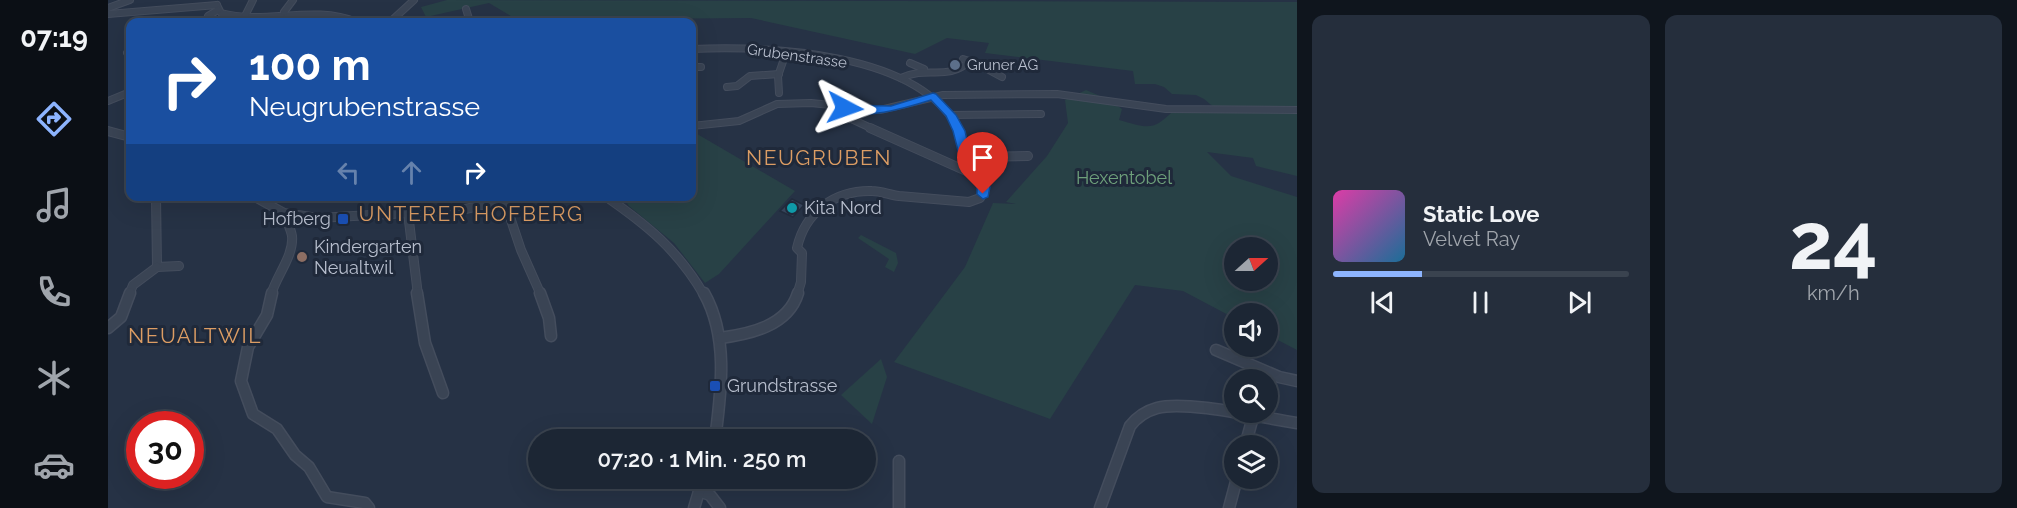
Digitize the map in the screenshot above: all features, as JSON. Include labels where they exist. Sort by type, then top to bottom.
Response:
[{"type":"street","points":[[108,8],[130,0]]},
{"type":"street","points":[[245,15],[253,0]]},
{"type":"street","points":[[284,12],[293,0]]},
{"type":"street","points":[[394,18],[414,0]]},
{"type":"street","points":[[218,5],[226,15],[284,12],[330,13],[350,18]]},
{"type":"street","points":[[108,14],[218,5]]},
{"type":"street","points":[[210,18],[208,16],[218,5]]},
{"type":"street","points":[[466,9],[469,18]]},
{"type":"street","name":"Grubenstrasse","points":[[696,49],[743,48],[853,63],[901,78],[933,96]]},
{"type":"street","points":[[779,93],[778,74],[786,53]]},
{"type":"street","points":[[901,78],[915,70],[954,74],[967,60],[1002,77]]},
{"type":"street","points":[[910,63],[924,70]]},
{"type":"street","points":[[696,67],[701,67]]},
{"type":"street","points":[[728,87],[737,86],[750,76],[778,74]]},
{"type":"street","points":[[108,101],[126,94]]},
{"type":"street","points":[[696,126],[739,121],[777,104],[810,103],[880,110],[933,96],[1057,94],[1175,109],[1297,110]]},
{"type":"street","points":[[720,338],[759,331],[782,318],[792,306],[800,286],[802,253],[797,248],[801,231],[816,211],[824,205],[864,191],[884,191],[891,195],[973,201],[982,196],[984,190],[965,157],[961,136],[950,115],[933,96]]},
{"type":"street","points":[[950,115],[1041,114]]},
{"type":"street","points":[[847,117],[974,174]]},
{"type":"street","points":[[108,131],[126,137]]},
{"type":"street","points":[[965,157],[1028,156]]},
{"type":"street","points":[[156,201],[157,267]]},
{"type":"street","points":[[263,201],[284,213],[318,218],[461,210],[508,201]]},
{"type":"street","points":[[392,214],[401,201]]},
{"type":"street","points":[[612,201],[644,224],[674,251],[691,272],[712,308],[720,338],[721,390],[716,429]]},
{"type":"street","points":[[505,202],[526,263],[544,304],[551,328],[550,336]]},
{"type":"street","points":[[284,213],[292,237],[288,259],[274,283],[267,315],[248,347],[241,381],[253,414],[277,429],[296,455],[309,467],[327,497],[365,503],[369,508]]},
{"type":"street","points":[[408,213],[406,219],[425,343],[443,393]]},
{"type":"street","points":[[108,328],[121,317],[133,285],[157,267],[180,267]]},
{"type":"street","points":[[1216,350],[1297,381]]},
{"type":"street","points":[[1100,508],[1126,436],[1138,415],[1163,406],[1178,405],[1224,412]]},
{"type":"street","points":[[1278,420],[1297,423]]},
{"type":"street","points":[[899,461],[899,508]]},
{"type":"street","points":[[1229,508],[1234,489]]},
{"type":"street","points":[[694,508],[699,491],[710,495],[720,508]]},
{"type":"green space","name":"Hexentobel","points":[[447,0],[1297,2],[1297,176],[1256,166],[1253,158],[1207,152],[1231,176],[1297,197],[1297,350],[1278,340],[1278,303],[1224,303],[1224,313],[1183,291],[1135,285],[1050,419],[894,362],[965,267],[993,203],[1016,204],[1006,202],[1047,156],[1068,123],[1065,100],[1086,90],[1109,100],[1122,109],[1119,120],[1150,126],[1161,122],[1175,109],[1216,109],[1196,95],[1172,94],[1164,87],[1155,84],[1135,84],[1133,71],[985,53],[989,43],[947,38],[915,54],[751,18],[514,18],[489,3],[426,17],[421,7]]},
{"type":"green space","points":[[696,133],[795,191],[719,274],[705,283],[674,243],[626,201],[696,201]]},
{"type":"green space","points":[[861,235],[896,253],[898,263],[894,272],[885,267],[889,259],[858,238]]},
{"type":"green space","points":[[881,359],[887,377],[872,424],[841,395]]},
{"type":"building","name":"Kita Nord","points":[[792,199],[804,205],[793,217],[780,211]]},
{"type":"place","name":"Gruner AG","points":[[955,65]]},
{"type":"place","name":"Kita Nord","points":[[792,208]]},
{"type":"place","name":"Hofberg","points":[[343,219]]},
{"type":"place","name":"Kindergarten Neualtwil","points":[[302,257]]},
{"type":"place","name":"Grundstrasse","points":[[715,386]]},
{"type":"district","name":"NEUGRUBEN","points":[[819,158]]},
{"type":"district","name":"UNTERER HOFBERG","points":[[471,214]]},
{"type":"district","name":"NEUALTWIL","points":[[195,336]]},
{"type":"route","points":[[845,108],[891,109],[933,96],[950,115],[959,131],[968,166],[984,187],[983,194]]}]
